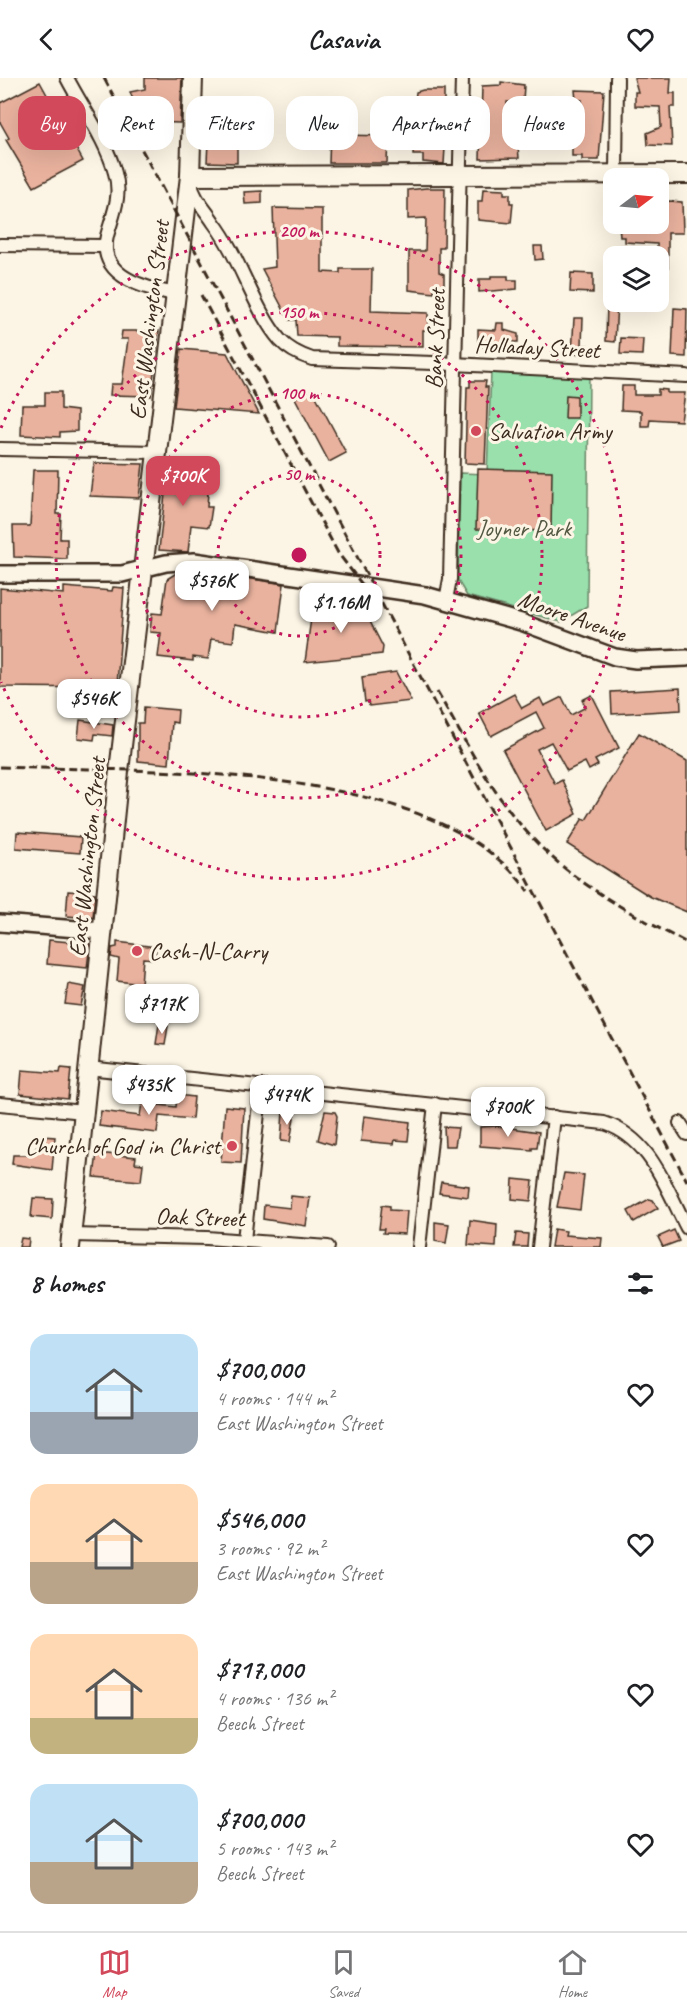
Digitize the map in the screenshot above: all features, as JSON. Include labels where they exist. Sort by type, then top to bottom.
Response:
[{"type":"main road","name":"East Washington Street","points":[[70,1241],[143,570],[190,176],[193,78]]},
{"type":"main road","points":[[669,174],[687,174]]},
{"type":"main road","points":[[190,176],[603,175]]},
{"type":"street","points":[[67,78],[115,173],[117,205],[106,246],[114,266],[124,277],[142,287],[176,294]]},
{"type":"street","name":"Bank Street","points":[[446,600],[450,579],[462,78]]},
{"type":"street","points":[[616,168],[617,78]]},
{"type":"street","name":"Holladay Street","points":[[190,176],[195,196],[230,248],[274,333],[290,350],[312,359],[687,376]]},
{"type":"street","points":[[0,245],[106,246]]},
{"type":"street","points":[[0,449],[157,452]]},
{"type":"street","name":"Moore Avenue","points":[[0,574],[122,574],[166,563],[194,561],[387,588],[446,600],[521,622],[615,657],[636,660],[687,658]]},
{"type":"street","points":[[0,923],[103,931]]},
{"type":"street","points":[[88,1068],[159,1078],[261,1086],[604,1123],[619,1128],[639,1142],[649,1155],[687,1228]]},
{"type":"street","points":[[244,1239],[261,1086]]},
{"type":"street","points":[[0,1104],[84,1112]]},
{"type":"street","points":[[419,1247],[435,1104]]},
{"type":"street","points":[[539,1247],[554,1117]]},
{"type":"street","points":[[680,1123],[687,1134]]},
{"type":"street","name":"Oak Street","points":[[70,1241],[244,1239],[328,1247]]},
{"type":"green space","name":"Joyner Park","points":[[491,372],[589,376],[587,606],[561,622],[467,596],[458,581],[460,473],[487,474]]},
{"type":"building","points":[[145,78],[182,78],[180,123],[174,123],[174,96],[132,96],[130,92],[145,89]]},
{"type":"building","points":[[634,78],[671,78],[670,93],[675,93],[675,107],[670,107],[672,146],[648,145],[647,133],[661,127],[660,107],[635,106],[635,92],[638,92]]},
{"type":"building","points":[[40,82],[48,96],[18,96],[18,150],[77,150],[83,161],[34,187],[6,140],[9,138],[0,122],[0,103]]},
{"type":"building","points":[[501,82],[524,85],[523,96],[502,96],[502,150],[518,150],[519,158],[480,159],[480,150],[490,150],[490,96],[482,96],[482,86],[501,85]]},
{"type":"building","points":[[444,90],[444,96],[416,96],[416,92]]},
{"type":"building","points":[[575,90],[604,91],[599,160],[582,160],[582,156],[572,156],[572,150],[585,150],[585,96],[576,96]]},
{"type":"building","points":[[358,135],[370,136],[370,150],[387,150],[387,163],[329,163],[329,150],[358,150]]},
{"type":"building","points":[[208,150],[237,150],[237,163],[207,162]]},
{"type":"building","points":[[413,150],[445,150],[444,164],[423,162],[423,155],[413,155]]},
{"type":"building","points":[[445,188],[444,248],[439,248],[439,272],[444,274],[444,289],[434,289],[434,293],[409,290],[409,251],[425,251],[426,218],[408,219],[408,190]]},
{"type":"building","points":[[483,189],[504,190],[504,194],[510,194],[510,203],[513,203],[511,223],[478,220],[478,201],[482,201]]},
{"type":"building","points":[[262,191],[262,203],[245,204],[244,192]]},
{"type":"building","points":[[669,201],[682,202],[683,233],[669,233]]},
{"type":"building","points":[[273,208],[322,209],[322,272],[340,273],[340,269],[372,269],[371,311],[428,313],[428,330],[423,330],[423,347],[337,346],[337,337],[297,336],[296,320],[289,320],[262,269],[275,267]]},
{"type":"building","points":[[620,234],[668,234],[668,246],[625,242],[625,237],[620,237]]},
{"type":"building","points":[[534,246],[542,246],[543,259],[535,260]]},
{"type":"building","points":[[571,273],[593,274],[593,293],[570,292]]},
{"type":"building","points":[[491,276],[508,276],[508,280],[517,280],[517,289],[479,292],[479,279],[491,279]]},
{"type":"building","points":[[674,308],[687,309],[686,357],[672,356]]},
{"type":"building","points":[[607,312],[616,312],[615,342],[606,341]]},
{"type":"building","points":[[574,318],[583,318],[582,345],[587,345],[586,355],[572,354]]},
{"type":"building","points":[[497,323],[504,323],[504,330],[518,334],[518,342],[504,342],[503,348],[478,346],[478,329],[496,330]]},
{"type":"building","points":[[122,331],[159,331],[151,396],[110,395],[111,384],[122,384],[128,339],[121,339]]},
{"type":"building","points":[[621,338],[643,339],[642,355],[620,354]]},
{"type":"building","points":[[181,349],[227,353],[259,414],[174,407]]},
{"type":"building","name":"Salvation Army","points":[[470,381],[486,381],[485,387],[488,387],[485,464],[465,463],[467,387],[470,387]]},
{"type":"building","points":[[622,386],[634,386],[634,395],[658,395],[658,389],[667,390],[667,393],[685,393],[681,421],[650,419],[649,426],[641,426],[641,411],[621,410]]},
{"type":"building","points":[[312,389],[346,453],[329,462],[295,398]]},
{"type":"building","points":[[45,392],[61,392],[61,409],[77,411],[77,431],[60,432],[60,437],[21,435],[22,405],[45,405]]},
{"type":"building","points":[[566,395],[577,396],[577,418],[565,418]]},
{"type":"building","points":[[94,463],[143,464],[139,498],[90,496]]},
{"type":"building","points":[[168,466],[205,467],[202,491],[208,492],[207,507],[212,507],[209,527],[191,525],[188,552],[159,550]]},
{"type":"building","points":[[478,469],[552,471],[551,531],[476,529]]},
{"type":"building","points":[[33,470],[58,470],[57,514],[61,514],[60,539],[67,539],[67,559],[14,557],[13,526],[30,526]]},
{"type":"building","points":[[178,572],[220,575],[219,583],[244,586],[245,578],[284,584],[278,632],[235,624],[233,642],[211,639],[208,659],[193,657],[193,661],[158,657],[161,633],[150,632],[152,613],[162,614],[167,579]]},
{"type":"building","points":[[64,587],[112,591],[113,587],[124,588],[117,685],[111,684],[110,688],[0,687],[0,588],[64,594]]},
{"type":"building","points":[[313,604],[364,610],[383,647],[382,654],[305,662]]},
{"type":"building","points":[[396,672],[411,701],[369,706],[368,701],[365,702],[362,677]]},
{"type":"building","points":[[680,688],[681,710],[612,714],[611,692]]},
{"type":"building","points":[[514,694],[522,708],[540,698],[544,706],[562,697],[571,715],[586,707],[582,700],[592,695],[619,748],[595,760],[598,765],[589,770],[585,762],[567,771],[551,742],[537,749],[555,784],[562,780],[577,814],[546,831],[503,750],[544,728],[536,712],[491,736],[479,713]]},
{"type":"building","points":[[144,707],[178,710],[177,723],[172,722],[169,764],[138,761],[138,723],[143,723]]},
{"type":"building","points":[[80,720],[113,725],[112,736],[95,734],[94,740],[78,738]]},
{"type":"building","points":[[639,733],[687,761],[687,912],[651,897],[567,844],[583,818],[586,820]]},
{"type":"building","points":[[17,832],[81,837],[80,853],[16,848]]},
{"type":"building","points":[[68,891],[95,893],[93,918],[66,916]]},
{"type":"building","points":[[49,940],[90,944],[87,968],[47,964]]},
{"type":"building","points":[[117,942],[156,947],[155,959],[143,958],[141,984],[117,981],[119,959],[111,957],[112,948],[117,947]]},
{"type":"building","points":[[68,984],[85,987],[81,1006],[65,1004]]},
{"type":"building","points":[[159,1024],[168,1026],[165,1045],[156,1044]]},
{"type":"building","points":[[61,1068],[71,1069],[68,1099],[20,1094],[22,1070],[60,1073]]},
{"type":"building","points":[[177,1095],[194,1097],[192,1119],[159,1116],[157,1133],[99,1126],[101,1111],[140,1116],[142,1103],[176,1107]]},
{"type":"building","name":"Church of God in Christ","points":[[225,1106],[244,1108],[241,1163],[221,1162]]},
{"type":"building","points":[[283,1111],[295,1112],[290,1142],[281,1141]]},
{"type":"building","points":[[325,1111],[335,1112],[337,1116],[334,1145],[318,1140]]},
{"type":"building","points":[[364,1116],[410,1122],[408,1141],[395,1140],[394,1144],[361,1141]]},
{"type":"building","points":[[497,1126],[539,1132],[537,1148],[532,1148],[532,1150],[480,1146],[480,1127]]},
{"type":"building","points":[[444,1127],[458,1128],[455,1146],[445,1146]]},
{"type":"building","points":[[42,1136],[55,1137],[52,1170],[12,1164],[13,1155],[29,1155],[41,1143]]},
{"type":"building","points":[[97,1153],[136,1157],[135,1163],[143,1164],[141,1181],[94,1177]]},
{"type":"building","points":[[564,1173],[584,1175],[580,1210],[557,1207]]},
{"type":"building","points":[[513,1179],[533,1181],[531,1201],[512,1199]]},
{"type":"building","points":[[441,1182],[469,1186],[468,1197],[439,1193]]},
{"type":"building","points":[[291,1196],[310,1198],[306,1226],[263,1219],[264,1205],[290,1208]]},
{"type":"building","points":[[33,1198],[53,1199],[52,1219],[31,1217]]},
{"type":"building","points":[[649,1199],[653,1200],[658,1208],[634,1222],[628,1211]]},
{"type":"building","points":[[382,1205],[390,1206],[390,1210],[407,1211],[405,1234],[383,1233],[384,1229],[379,1229]]},
{"type":"building","points":[[470,1220],[497,1224],[496,1247],[468,1245]]},
{"type":"building","points":[[435,1222],[449,1224],[446,1243],[435,1241]]},
{"type":"building","points":[[554,1229],[566,1231],[565,1235],[602,1238],[601,1247],[551,1247]]},
{"type":"building","points":[[674,1230],[679,1241],[663,1247],[658,1237]]},
{"type":"building","points":[[516,1233],[528,1234],[527,1247],[514,1247]]},
{"type":"building","points":[[21,1238],[29,1239],[28,1247],[19,1247]]},
{"type":"railway","points":[[104,78],[687,1181]]},
{"type":"railway","points":[[201,295],[338,553],[380,608]]},
{"type":"railway","points":[[437,692],[497,793],[538,844],[556,861],[619,906],[687,943]]},
{"type":"railway","points":[[0,767],[207,774],[284,782],[358,796],[426,817],[484,848],[528,891]]},
{"type":"place","name":"Salvation Army","points":[[476,431]]},
{"type":"place","name":"Cash-N-Carry","points":[[137,951]]},
{"type":"place","name":"Church of God in Christ","points":[[232,1146]]}]
